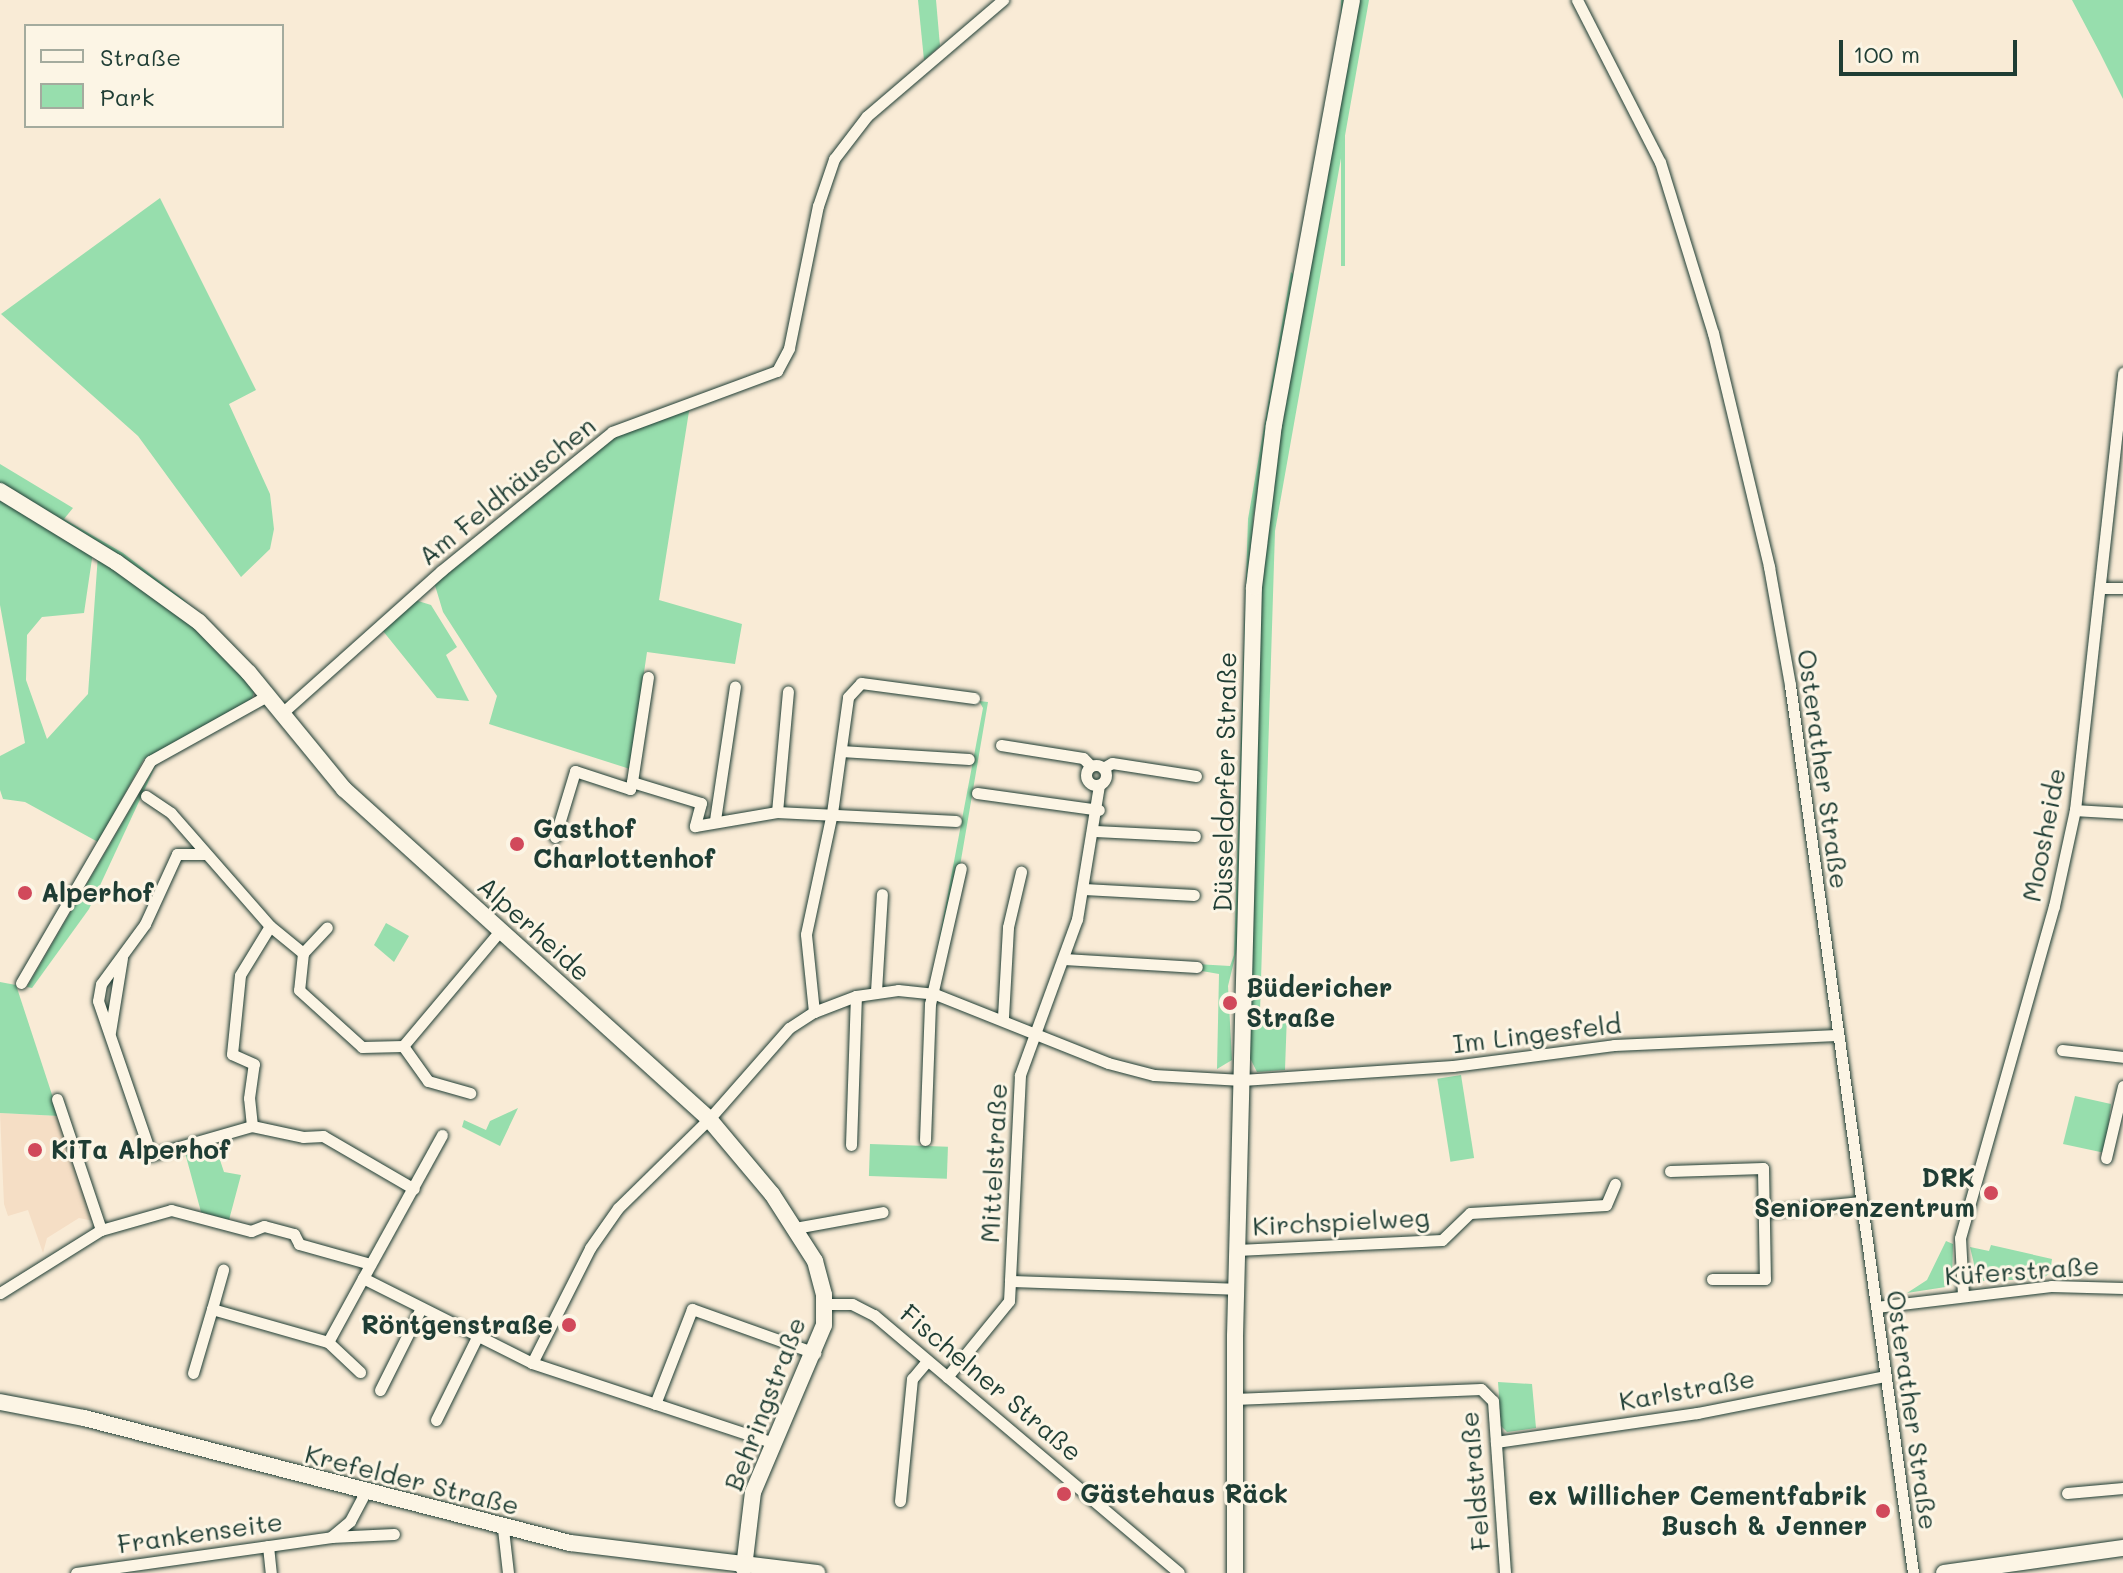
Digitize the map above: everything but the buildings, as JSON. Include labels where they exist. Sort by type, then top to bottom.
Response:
[{"type":"street","name":"Am Feldhäuschen","points":[[281,714],[441,571],[612,432],[777,371],[789,348],[818,206],[834,159],[867,116],[1003,0]]},
{"type":"street","name":"Düsseldorfer Straße","points":[[1235,1573],[1236,1289],[1260,516],[1352,0]]},
{"type":"street","name":"Osterather Straße","points":[[1577,0],[1657,155],[1720,356],[1784,647],[1913,1573]]},
{"type":"street","name":"Moosheide","points":[[1963,1295],[1960,1238],[2054,906],[2075,810],[2118,462],[2123,373]]},
{"type":"street","name":"Alperheide","points":[[0,491],[187,612],[267,696],[344,789],[709,1119],[772,1194],[795,1228]]},
{"type":"street","points":[[2101,588],[2123,588]]},
{"type":"street","points":[[555,837],[575,771],[630,789],[648,677]]},
{"type":"street","points":[[814,1012],[806,934],[832,813],[848,697],[861,683],[974,698]]},
{"type":"street","points":[[715,820],[735,686]]},
{"type":"street","points":[[777,812],[788,691]]},
{"type":"street","points":[[21,983],[150,761],[267,696]]},
{"type":"street","points":[[1001,745],[1083,758],[1097,767],[1112,763],[1196,776]]},
{"type":"street","points":[[841,751],[969,759]]},
{"type":"street","name":"Mittelstraße","points":[[947,1377],[1009,1301],[1020,1075],[1034,1031],[1064,959],[1084,889],[1099,810],[1099,785],[1107,776],[1097,767],[1086,777],[1099,785]]},
{"type":"street","points":[[632,782],[701,803],[695,826],[715,820],[777,812],[956,821]]},
{"type":"street","points":[[977,793],[1099,810]]},
{"type":"street","points":[[146,796],[186,829],[270,926],[303,953]]},
{"type":"street","points":[[2075,810],[2123,813]]},
{"type":"street","points":[[186,829],[145,924],[122,954],[109,1036],[151,1155],[252,1126],[303,1137],[323,1136],[414,1189]]},
{"type":"street","points":[[1095,831],[1195,836]]},
{"type":"street","points":[[177,854],[205,854]]},
{"type":"street","points":[[925,1140],[930,1004],[935,994],[961,868]]},
{"type":"street","points":[[1003,1017],[1008,927],[1021,872]]},
{"type":"street","points":[[1084,889],[1194,895]]},
{"type":"street","points":[[876,991],[882,894]]},
{"type":"street","points":[[252,1126],[249,1098],[254,1064],[232,1054],[240,975],[270,926]]},
{"type":"street","points":[[327,927],[303,953],[299,990],[362,1047],[403,1046],[500,931]]},
{"type":"street","points":[[1064,959],[1197,967]]},
{"type":"street","points":[[532,1363],[604,1227],[709,1119],[772,1044],[814,1012],[876,991],[935,994],[1003,1017],[1108,1063],[1154,1075],[1242,1080]]},
{"type":"street","points":[[851,1145],[856,996]]},
{"type":"street","name":"Im Lingesfeld","points":[[1242,1080],[1453,1066],[1614,1045],[1837,1035]]},
{"type":"street","points":[[403,1046],[428,1081],[470,1093]]},
{"type":"street","points":[[2062,1050],[2123,1057]]},
{"type":"street","points":[[2106,1158],[2123,1086]]},
{"type":"street","points":[[57,1099],[101,1230]]},
{"type":"street","points":[[328,1342],[442,1135]]},
{"type":"street","points":[[1670,1171],[1763,1168],[1765,1279],[1712,1279]]},
{"type":"street","name":"Kirchspielweg","points":[[1237,1250],[1442,1240],[1470,1213],[1606,1205],[1615,1184]]},
{"type":"street","points":[[1763,1212],[1860,1202]]},
{"type":"street","points":[[0,1293],[101,1230],[171,1210],[251,1231],[264,1226],[294,1234],[299,1244],[370,1264]]},
{"type":"street","points":[[825,1304],[815,1261],[795,1228],[883,1212]]},
{"type":"street","points":[[193,1373],[223,1270]]},
{"type":"street","points":[[363,1278],[532,1363],[771,1442]]},
{"type":"street","name":"Mittelstraße","points":[[1010,1281],[1236,1289]]},
{"type":"street","name":"Küferstraße","points":[[1876,1307],[2051,1286],[2123,1288]]},
{"type":"street","name":"Behringstraße","points":[[744,1568],[753,1492],[771,1442],[815,1353],[825,1304]]},
{"type":"street","name":"Fischelner Straße","points":[[825,1304],[852,1304],[874,1315],[1179,1573]]},
{"type":"street","points":[[380,1390],[421,1308]]},
{"type":"street","points":[[212,1309],[328,1342],[360,1372]]},
{"type":"street","points":[[655,1404],[692,1309],[815,1353]]},
{"type":"street","points":[[436,1420],[477,1337]]},
{"type":"street","points":[[900,1501],[912,1379],[927,1361]]},
{"type":"street","name":"Karlstraße","points":[[1496,1442],[1697,1413],[1885,1376]]},
{"type":"street","name":"Feldstraße","points":[[1234,1399],[1481,1389],[1493,1401],[1505,1573]]},
{"type":"street","name":"Krefelder Straße","points":[[0,1402],[84,1418],[503,1529],[625,1554],[817,1573]]},
{"type":"street","points":[[2067,1493],[2123,1488]]},
{"type":"street","points":[[331,1537],[350,1521],[365,1493]]},
{"type":"street","points":[[503,1529],[508,1573]]},
{"type":"street","name":"Frankenseite","points":[[76,1573],[331,1537],[394,1534]]},
{"type":"street","points":[[268,1546],[271,1573]]},
{"type":"street","points":[[1944,1573],[2123,1548]]},
{"type":"shaded area","name":"KiTa Alperhof","points":[[0,1113],[57,1116],[94,1221],[79,1218],[47,1238],[43,1253],[28,1210],[8,1216],[4,1204]]},
{"type":"green space","points":[[918,0],[936,0],[940,46],[924,60]]},
{"type":"green space","points":[[1341,0],[1345,0],[1345,266],[1341,266]]},
{"type":"green space","points":[[1358,0],[1369,0],[1275,531],[1260,1012],[1287,1014],[1285,1070],[1257,1072],[1250,1058],[1261,584],[1271,480]]},
{"type":"green space","points":[[2072,0],[2123,0],[2123,99],[2100,53]]},
{"type":"green space","points":[[160,198],[256,390],[229,404],[270,494],[274,529],[270,549],[241,577],[138,436],[1,314]]},
{"type":"green space","points":[[1291,272],[1295,276],[1253,519],[1239,941],[1228,986],[1232,1060],[1217,1069],[1219,974],[1196,970],[1196,964],[1230,966],[1234,955],[1248,519]]},
{"type":"green space","points":[[690,405],[659,600],[742,624],[735,664],[647,652],[630,769],[489,724],[497,696],[443,612],[434,582],[615,435]]},
{"type":"green space","points":[[0,464],[73,508],[64,519],[123,553],[183,599],[281,699],[257,675],[0,485]]},
{"type":"green space","points":[[0,496],[93,552],[84,613],[42,617],[27,635],[26,680],[47,739],[88,694],[98,555],[199,628],[255,689],[251,702],[144,759],[98,842],[25,802],[3,799],[0,790],[0,756],[25,743],[0,605]]},
{"type":"green space","points":[[415,600],[431,605],[457,647],[446,655],[469,701],[437,698],[383,631]]},
{"type":"green space","points":[[979,701],[988,702],[960,866],[932,978],[983,708]]},
{"type":"green space","points":[[156,765],[89,909],[32,988],[27,987]]},
{"type":"green space","points":[[386,923],[409,936],[394,962],[374,945]]},
{"type":"green space","points":[[0,982],[16,985],[59,1116],[0,1113]]},
{"type":"green space","points":[[1461,1075],[1474,1158],[1450,1162],[1437,1079]]},
{"type":"green space","points":[[2075,1096],[2111,1104],[2105,1153],[2063,1144]]},
{"type":"green space","points":[[518,1108],[500,1146],[462,1127],[464,1120],[486,1130],[490,1121]]},
{"type":"green space","points":[[213,1139],[224,1172],[241,1175],[229,1220],[201,1212],[184,1149]]},
{"type":"green space","points":[[870,1144],[948,1147],[947,1179],[869,1176]]},
{"type":"green space","points":[[1946,1241],[1953,1244],[1952,1286],[1907,1293],[1927,1280]]},
{"type":"green space","points":[[1991,1245],[2052,1259],[2050,1273],[2042,1279],[1978,1281],[1970,1247],[1989,1251]]},
{"type":"green space","points":[[1498,1382],[1532,1384],[1536,1428],[1507,1432],[1501,1426]]},
{"type":"place","name":"Gasthof Charlottenhof","points":[[517,844]]},
{"type":"place","name":"Alperhof","points":[[25,893]]},
{"type":"place","name":"Büdericher Straße","points":[[1230,1003]]},
{"type":"place","name":"KiTa Alperhof","points":[[35,1150]]},
{"type":"place","name":"DRK Seniorenzentrum","points":[[1991,1193]]},
{"type":"place","name":"Röntgenstraße","points":[[569,1325]]},
{"type":"place","name":"Gästehaus Räck","points":[[1064,1494]]},
{"type":"place","name":"ex Willicher Cementfabrik Busch & Jenner","points":[[1883,1511]]}]
